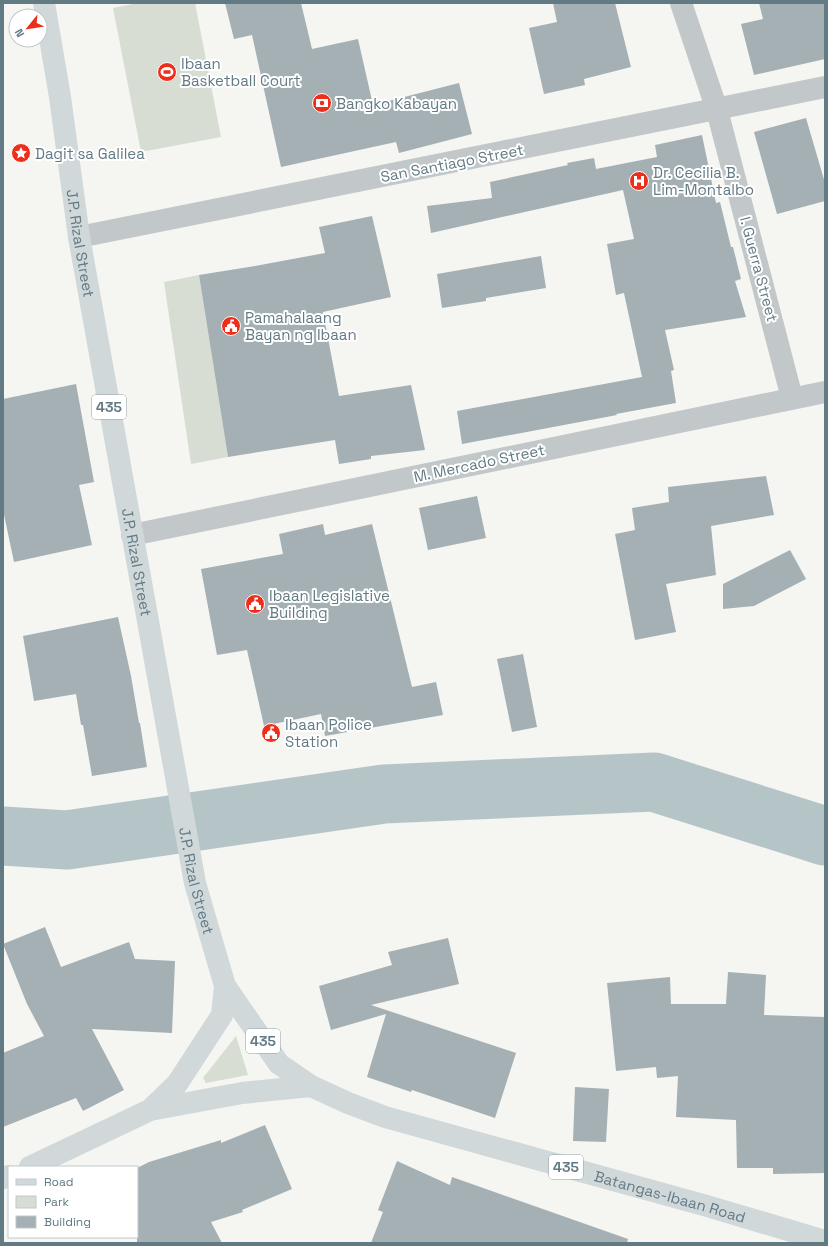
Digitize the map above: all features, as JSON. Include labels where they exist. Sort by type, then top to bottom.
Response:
[{"type":"main road","name":"J.P. Rizal Street","points":[[44,3],[60,98],[79,237],[195,883],[225,986],[279,1064],[311,1086]]},
{"type":"main road","points":[[150,1110],[177,1084],[222,1015],[225,986]]},
{"type":"main road","points":[[32,1166],[150,1110],[242,1093],[311,1086]]},
{"type":"main road","name":"Batangas-Ibaan Road","points":[[311,1086],[348,1103],[385,1117],[707,1206],[825,1241]]},
{"type":"street","name":"I. Guerra Street","points":[[681,3],[718,110],[792,398]]},
{"type":"street","name":"San Santiago Street","points":[[79,237],[718,110],[825,87]]},
{"type":"street","name":"M. Mercado Street","points":[[132,535],[825,392]]},
{"type":"green space","name":"Ibaan Basketball Court","points":[[138,3],[195,3],[221,137],[141,152],[113,8]]},
{"type":"green space","points":[[199,275],[228,457],[191,464],[164,282]]},
{"type":"green space","points":[[236,1036],[248,1075],[206,1083],[203,1078]]},
{"type":"building","points":[[225,3],[301,3],[312,49],[358,39],[373,105],[459,83],[472,134],[399,153],[396,142],[281,167],[252,35],[234,39]]},
{"type":"building","points":[[553,3],[615,3],[631,67],[584,79],[585,85],[544,94],[529,28],[557,22]]},
{"type":"building","points":[[759,3],[825,3],[825,59],[754,75],[741,24],[763,19]]},
{"type":"building","points":[[806,118],[825,183],[825,201],[777,214],[754,132]]},
{"type":"building","points":[[702,135],[716,203],[720,202],[731,247],[733,247],[741,279],[735,281],[746,317],[665,330],[674,370],[671,371],[676,403],[462,444],[457,411],[642,377],[624,293],[616,295],[607,244],[634,239],[623,190],[431,233],[427,206],[492,198],[490,182],[568,165],[567,163],[594,158],[596,169],[657,157],[655,145]]},
{"type":"building","points":[[372,216],[391,297],[323,312],[339,396],[411,385],[425,450],[371,456],[371,459],[339,464],[335,440],[228,457],[199,275],[325,253],[319,227]]},
{"type":"building","points":[[541,256],[546,288],[486,298],[486,301],[442,308],[437,274]]},
{"type":"building","points":[[76,384],[94,482],[79,485],[92,545],[14,562],[3,510],[3,399]]},
{"type":"building","points":[[766,476],[774,515],[711,526],[716,575],[666,584],[676,632],[635,640],[615,534],[635,530],[632,508],[669,502],[668,487]]},
{"type":"building","points":[[477,496],[486,538],[428,550],[419,508]]},
{"type":"building","points":[[323,524],[325,535],[372,524],[412,687],[436,682],[443,715],[325,736],[321,714],[264,726],[247,650],[217,655],[201,569],[283,554],[279,534]]},
{"type":"building","points":[[790,550],[806,579],[754,606],[723,609],[723,584]]},
{"type":"building","points":[[118,617],[131,676],[147,767],[92,776],[76,694],[34,701],[23,636]]},
{"type":"building","points":[[523,654],[537,727],[512,732],[497,659]]},
{"type":"building","points":[[45,927],[61,967],[129,942],[135,959],[175,961],[172,1033],[92,1029],[124,1090],[83,1111],[76,1098],[3,1127],[3,1053],[44,1036],[27,1004],[3,944]]},
{"type":"building","points":[[448,938],[459,984],[371,1005],[516,1053],[495,1118],[412,1090],[411,1092],[367,1077],[386,1014],[331,1030],[319,986],[392,965],[388,952]]},
{"type":"building","points":[[728,972],[766,975],[764,1015],[825,1017],[825,1173],[773,1174],[773,1168],[737,1168],[736,1120],[676,1117],[678,1076],[657,1078],[656,1067],[616,1071],[607,983],[670,977],[671,1004],[726,1004]]},
{"type":"building","points":[[575,1087],[609,1089],[606,1142],[573,1141]]},
{"type":"building","points":[[265,1125],[292,1189],[242,1210],[243,1212],[211,1222],[222,1243],[137,1243],[138,1168],[149,1162],[221,1140],[221,1143]]},
{"type":"building","points":[[397,1161],[450,1185],[452,1177],[628,1239],[627,1243],[371,1243],[383,1212],[378,1210]]},
{"type":"waterway","points":[[3,836],[67,840],[384,794],[654,782],[825,836]]},
{"type":"place","name":"Ibaan Basketball Court","points":[[167,72]]},
{"type":"place","name":"Bangko Kabayan","points":[[322,103]]},
{"type":"place","name":"Dagit sa Galilea","points":[[21,153]]},
{"type":"place","name":"Dr. Cecilia B. Lim-Montalbo","points":[[639,181]]},
{"type":"place","name":"Pamahalaang Bayan ng Ibaan","points":[[231,326]]},
{"type":"place","name":"Ibaan Legislative Building","points":[[255,604]]},
{"type":"place","name":"Ibaan Police Station","points":[[271,733]]}]
